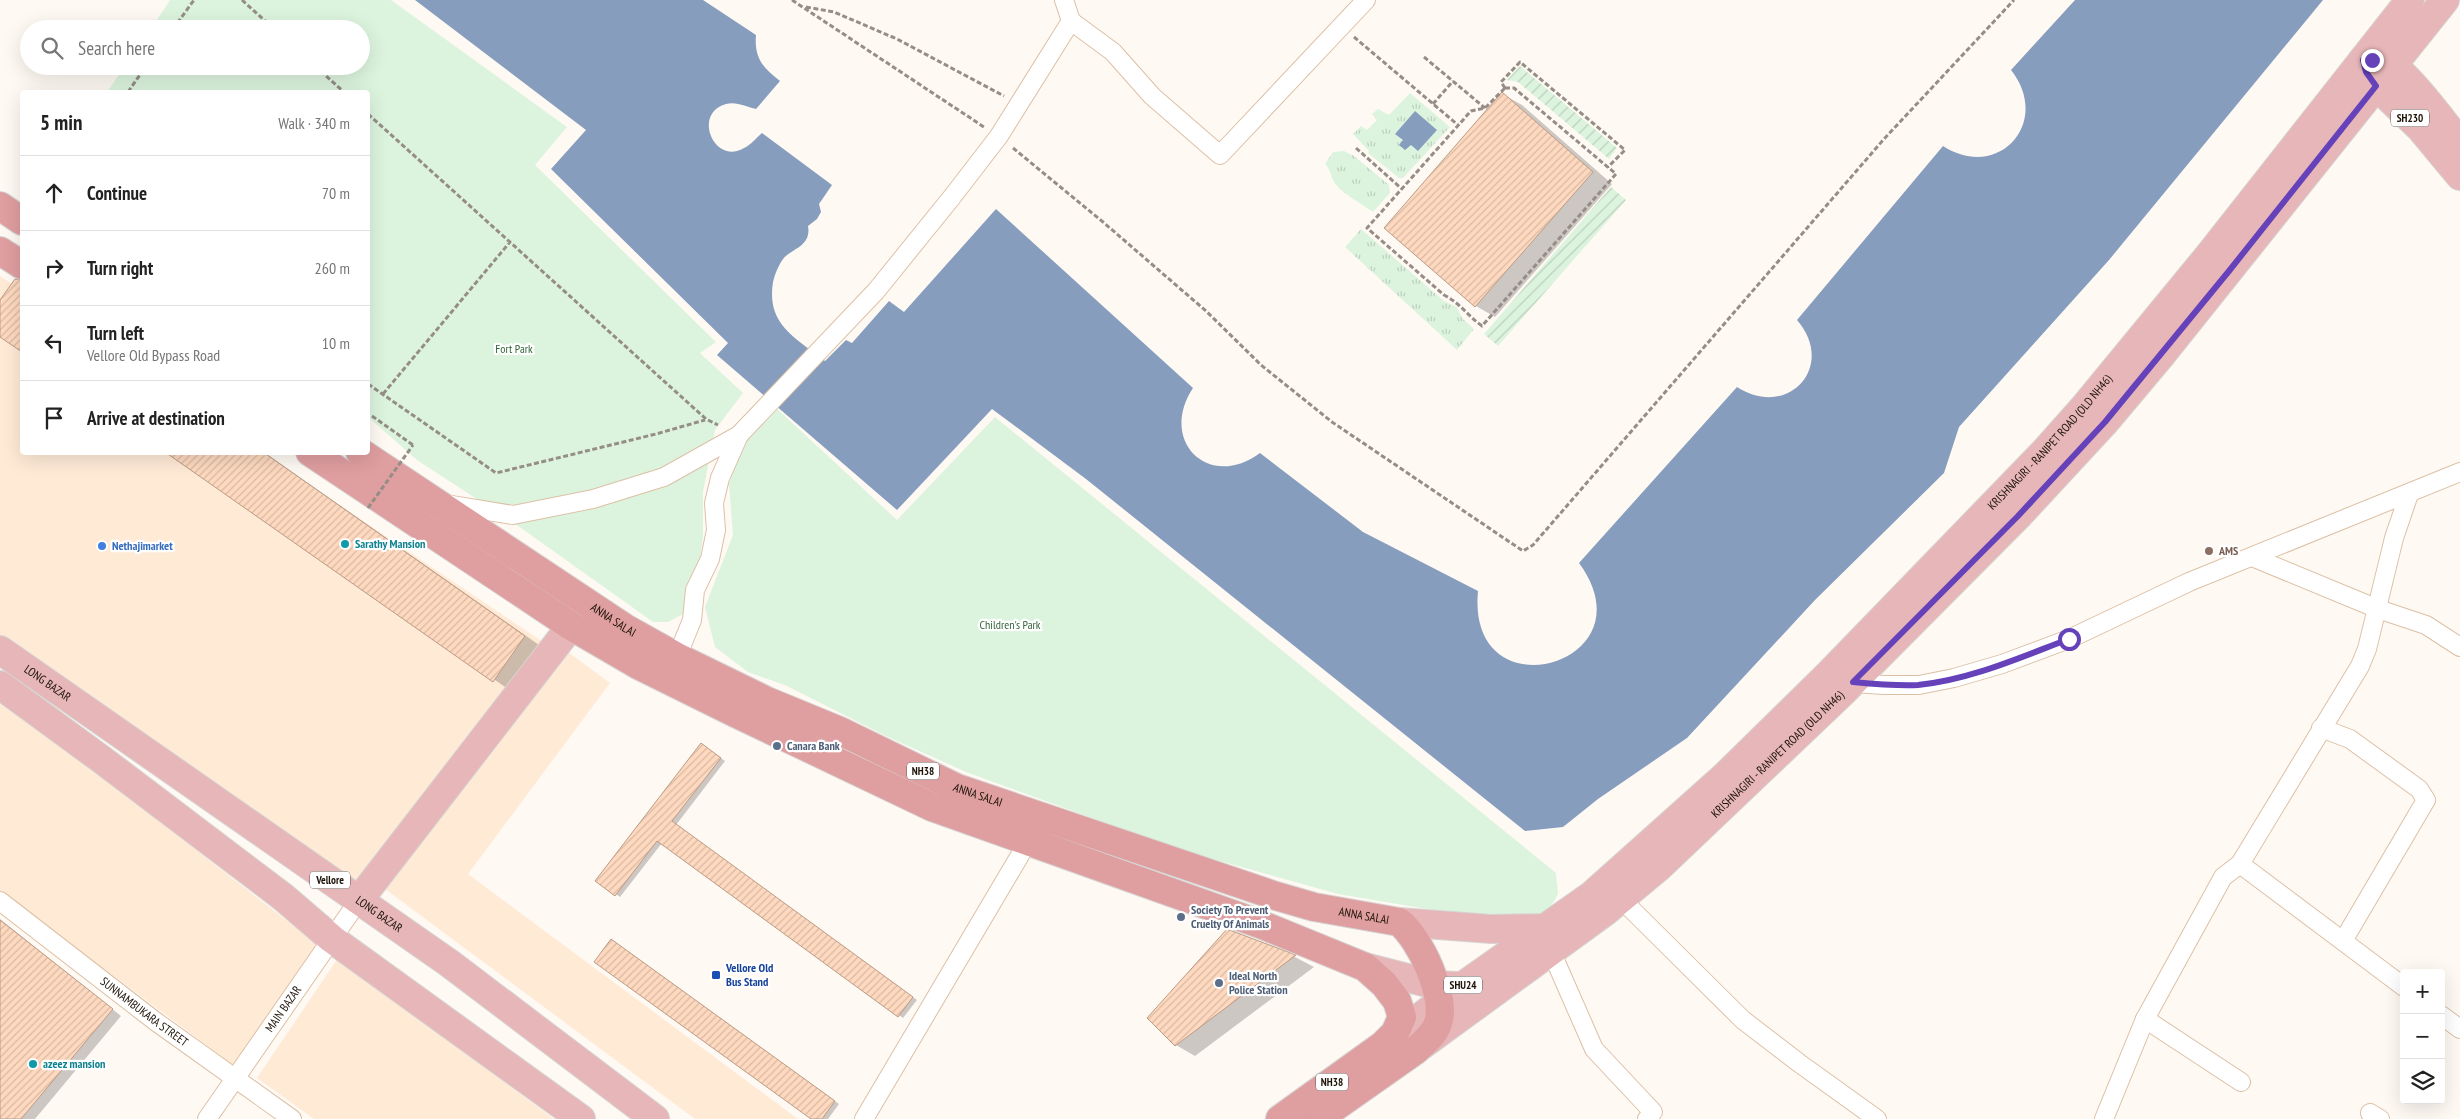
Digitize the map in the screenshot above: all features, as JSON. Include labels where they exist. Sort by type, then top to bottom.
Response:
[{"type":"highway","points":[[0,206],[20,220]]},
{"type":"highway","points":[[0,251],[20,264]]},
{"type":"highway","name":"ANNA SALAI","points":[[314,455],[571,626],[646,669],[932,806],[1260,924],[1365,967],[1384,984],[1397,1001],[1402,1017],[1395,1033],[1383,1045]]},
{"type":"highway","name":"ANNA SALAI","points":[[364,455],[432,502],[626,628],[677,657],[767,700],[840,731],[957,788],[1276,896],[1314,907],[1399,922],[1408,929],[1416,940],[1437,993],[1441,1011],[1438,1025],[1430,1037],[1416,1050]]},
{"type":"highway","name":"NH38","points":[[1280,1119],[1383,1045]]},
{"type":"highway","name":"NH38","points":[[1318,1119],[1416,1050]]},
{"type":"main road","name":"KRISHNAGIRI - RANIPET ROAD (OLD NH46)","points":[[1416,1050],[1548,939],[1592,896],[1724,777],[1829,674],[2045,451],[2210,254],[2410,0]]},
{"type":"main road","name":"KRISHNAGIRI - RANIPET ROAD (OLD NH46)","points":[[1548,939],[1621,899],[1659,867],[1853,682],[2018,516],[2099,428],[2229,271],[2445,0]]},
{"type":"main road","points":[[2363,60],[2380,60],[2392,66]]},
{"type":"main road","name":"SH230","points":[[2363,60],[2366,72],[2376,86],[2421,129],[2460,176]]},
{"type":"main road","name":"SH230","points":[[2392,66],[2436,112],[2460,143]]},
{"type":"main road","points":[[359,900],[571,626]]},
{"type":"main road","name":"LONG BAZAR","points":[[0,650],[449,963],[655,1119]]},
{"type":"main road","points":[[0,685],[283,897],[332,939],[581,1119]]},
{"type":"main road","points":[[1399,922],[1491,929],[1548,939]]},
{"type":"main road","points":[[1365,967],[1437,993],[1462,986],[1489,982],[1548,939]]},
{"type":"main road","name":"SHU24","points":[[1383,1045],[1437,993]]},
{"type":"street","points":[[1064,0],[1071,21],[1113,52],[1152,96],[1220,156],[1366,0]]},
{"type":"street","points":[[432,502],[513,515],[594,499],[664,477],[739,435],[876,291],[999,136],[1071,21]]},
{"type":"street","points":[[677,657],[692,620],[695,590],[710,559],[716,530],[714,503],[720,478],[739,435]]},
{"type":"street","points":[[1853,682],[1884,685],[1919,685],[1954,678],[2002,664],[2069,639],[2188,582],[2460,472]]},
{"type":"street","points":[[2104,1119],[2146,1019],[2223,877],[2240,864],[2360,666],[2368,649],[2394,538],[2409,494]]},
{"type":"street","points":[[2252,557],[2378,609],[2426,625],[2460,647]]},
{"type":"street","points":[[2321,728],[2350,740],[2418,789],[2426,800],[2343,941]]},
{"type":"street","points":[[864,1119],[1029,840]]},
{"type":"street","points":[[2240,864],[2400,984]]},
{"type":"street","points":[[1621,899],[1744,1020],[1799,1063],[1877,1119]]},
{"type":"street","name":"MAIN BAZAR","points":[[207,1119],[359,900]]},
{"type":"street","name":"SUNNAMBUKARA STREET","points":[[0,901],[155,1021],[292,1119]]},
{"type":"street","points":[[1548,939],[1594,1049],[1654,1112],[1648,1119]]},
{"type":"street","points":[[2445,1018],[2460,1029]]},
{"type":"street","points":[[2146,1019],[2241,1082]]},
{"type":"path","points":[[180,20],[194,0]]},
{"type":"path","points":[[242,0],[264,20]]},
{"type":"path","points":[[792,0],[999,136],[1110,228],[1206,311],[1262,364],[1332,422],[1523,551],[1532,545],[1884,139],[2014,0]]},
{"type":"path","points":[[802,7],[834,12],[897,39],[1004,96],[1017,106]]},
{"type":"path","points":[[1342,27],[1458,125]]},
{"type":"path","points":[[1424,57],[1485,108]]},
{"type":"path","points":[[1505,88],[1501,82],[1520,62],[1625,150],[1608,167]]},
{"type":"path","points":[[129,90],[140,75]]},
{"type":"path","points":[[325,75],[342,90]]},
{"type":"path","points":[[1433,104],[1453,81]]},
{"type":"path","points":[[1505,88],[1514,88],[1616,174],[1482,326],[1468,315],[1458,302],[1444,295],[1367,228],[1471,111],[1485,108],[1505,88]]},
{"type":"path","points":[[370,118],[706,420],[496,473],[370,385]]},
{"type":"path","points":[[1356,148],[1402,188]]},
{"type":"path","points":[[383,394],[510,242]]},
{"type":"path","points":[[368,508],[413,445],[372,416]]},
{"type":"shaded area","points":[[0,276],[20,290],[20,455],[265,455],[546,644],[356,889],[0,641]]},
{"type":"shaded area","points":[[564,649],[610,683],[468,874],[798,1119],[695,1119],[385,889]]},
{"type":"shaded area","points":[[0,697],[318,945],[233,1065],[0,891]]},
{"type":"shaded area","points":[[338,958],[554,1119],[314,1119],[257,1078]]},
{"type":"green space","name":"Fort Park","points":[[170,0],[391,0],[567,127],[535,165],[716,342],[700,353],[743,393],[715,430],[703,492],[703,537],[700,559],[688,585],[689,598],[683,614],[668,622],[653,622],[521,528],[417,460],[370,419],[370,90],[108,90],[119,75],[370,75],[370,20],[157,20]]},
{"type":"green space","points":[[1520,66],[1617,148],[1609,159],[1518,82],[1507,80]]},
{"type":"green space","points":[[1410,93],[1450,127],[1403,178],[1399,178],[1368,153],[1369,151],[1353,134],[1361,126],[1367,130],[1377,120],[1372,114],[1378,109],[1389,115]]},
{"type":"green space","points":[[1344,151],[1354,156],[1389,185],[1390,193],[1373,212],[1337,186],[1325,164],[1333,152]]},
{"type":"green space","points":[[1611,187],[1626,200],[1498,346],[1484,334]]},
{"type":"green space","points":[[1361,229],[1444,301],[1457,307],[1462,318],[1474,329],[1457,350],[1345,247]]},
{"type":"green space","name":"Children's Park","points":[[774,406],[897,520],[995,417],[1556,873],[1558,894],[1550,908],[1529,920],[1433,910],[1338,894],[1180,850],[966,772],[886,736],[787,686],[748,672],[715,647],[705,607],[733,535],[729,484],[744,440]]},
{"type":"water","points":[[415,0],[703,0],[756,35],[758,56],[761,62],[780,81],[756,109],[734,103],[726,104],[716,109],[710,117],[709,127],[711,136],[716,144],[724,150],[733,152],[747,147],[762,133],[832,185],[819,204],[821,212],[817,219],[808,226],[806,241],[782,260],[773,282],[772,297],[774,309],[779,320],[794,337],[825,361],[846,340],[852,343],[889,301],[904,312],[996,209],[1193,388],[1184,408],[1182,426],[1185,442],[1194,455],[1207,463],[1223,466],[1241,463],[1260,453],[1363,532],[1478,591],[1482,630],[1499,654],[1524,664],[1552,662],[1577,650],[1593,628],[1596,599],[1579,563],[1737,387],[1756,395],[1774,397],[1789,392],[1801,383],[1809,370],[1812,355],[1808,337],[1797,320],[1943,146],[1964,155],[1983,157],[2000,151],[2013,141],[2022,126],[2026,109],[2022,90],[2011,70],[2075,0],[2323,0],[2109,260],[1959,427],[1944,473],[1815,600],[1687,738],[1598,799],[1563,827],[1525,831],[1086,479],[992,409],[897,510],[717,355],[728,343],[551,169],[586,130]]},
{"type":"water","points":[[1415,111],[1437,130],[1418,151],[1411,145],[1405,150],[1399,145],[1403,140],[1395,134]]},
{"type":"building","points":[[1502,92],[1593,172],[1475,307],[1384,228]]},
{"type":"building","points":[[15,279],[20,280],[20,351],[0,337],[0,300]]},
{"type":"building","name":"Sarathy Mansion","points":[[169,455],[267,455],[525,636],[493,682]]},
{"type":"building","points":[[701,743],[721,758],[672,821],[913,997],[898,1017],[657,841],[615,896],[595,881]]},
{"type":"building","name":"azeez mansion","points":[[0,920],[113,1009],[21,1119],[0,1119]]},
{"type":"building","name":"Ideal North Police Station","points":[[1227,929],[1296,955],[1175,1046],[1147,1018]]},
{"type":"building","points":[[611,939],[835,1101],[822,1119],[811,1119],[594,962]]},
{"type":"place","name":"Sarathy Mansion","points":[[345,544]]},
{"type":"place","name":"Nethajimarket","points":[[102,546]]},
{"type":"place","name":"AMS","points":[[2209,551]]},
{"type":"place","name":"Canara Bank","points":[[777,746]]},
{"type":"place","name":"Society To Prevent Cruelty Of Animals","points":[[1181,917]]},
{"type":"place","name":"Vellore Old Bus Stand","points":[[716,975]]},
{"type":"place","name":"Ideal North Police Station","points":[[1219,983]]},
{"type":"place","name":"azeez mansion","points":[[33,1064]]},
{"type":"route","points":[[2069,639],[2002,664],[1954,678],[1919,685],[1884,685],[1853,682],[2062,470],[2163,353],[2376,86],[2370,80],[2363,60],[2372,60]]}]
